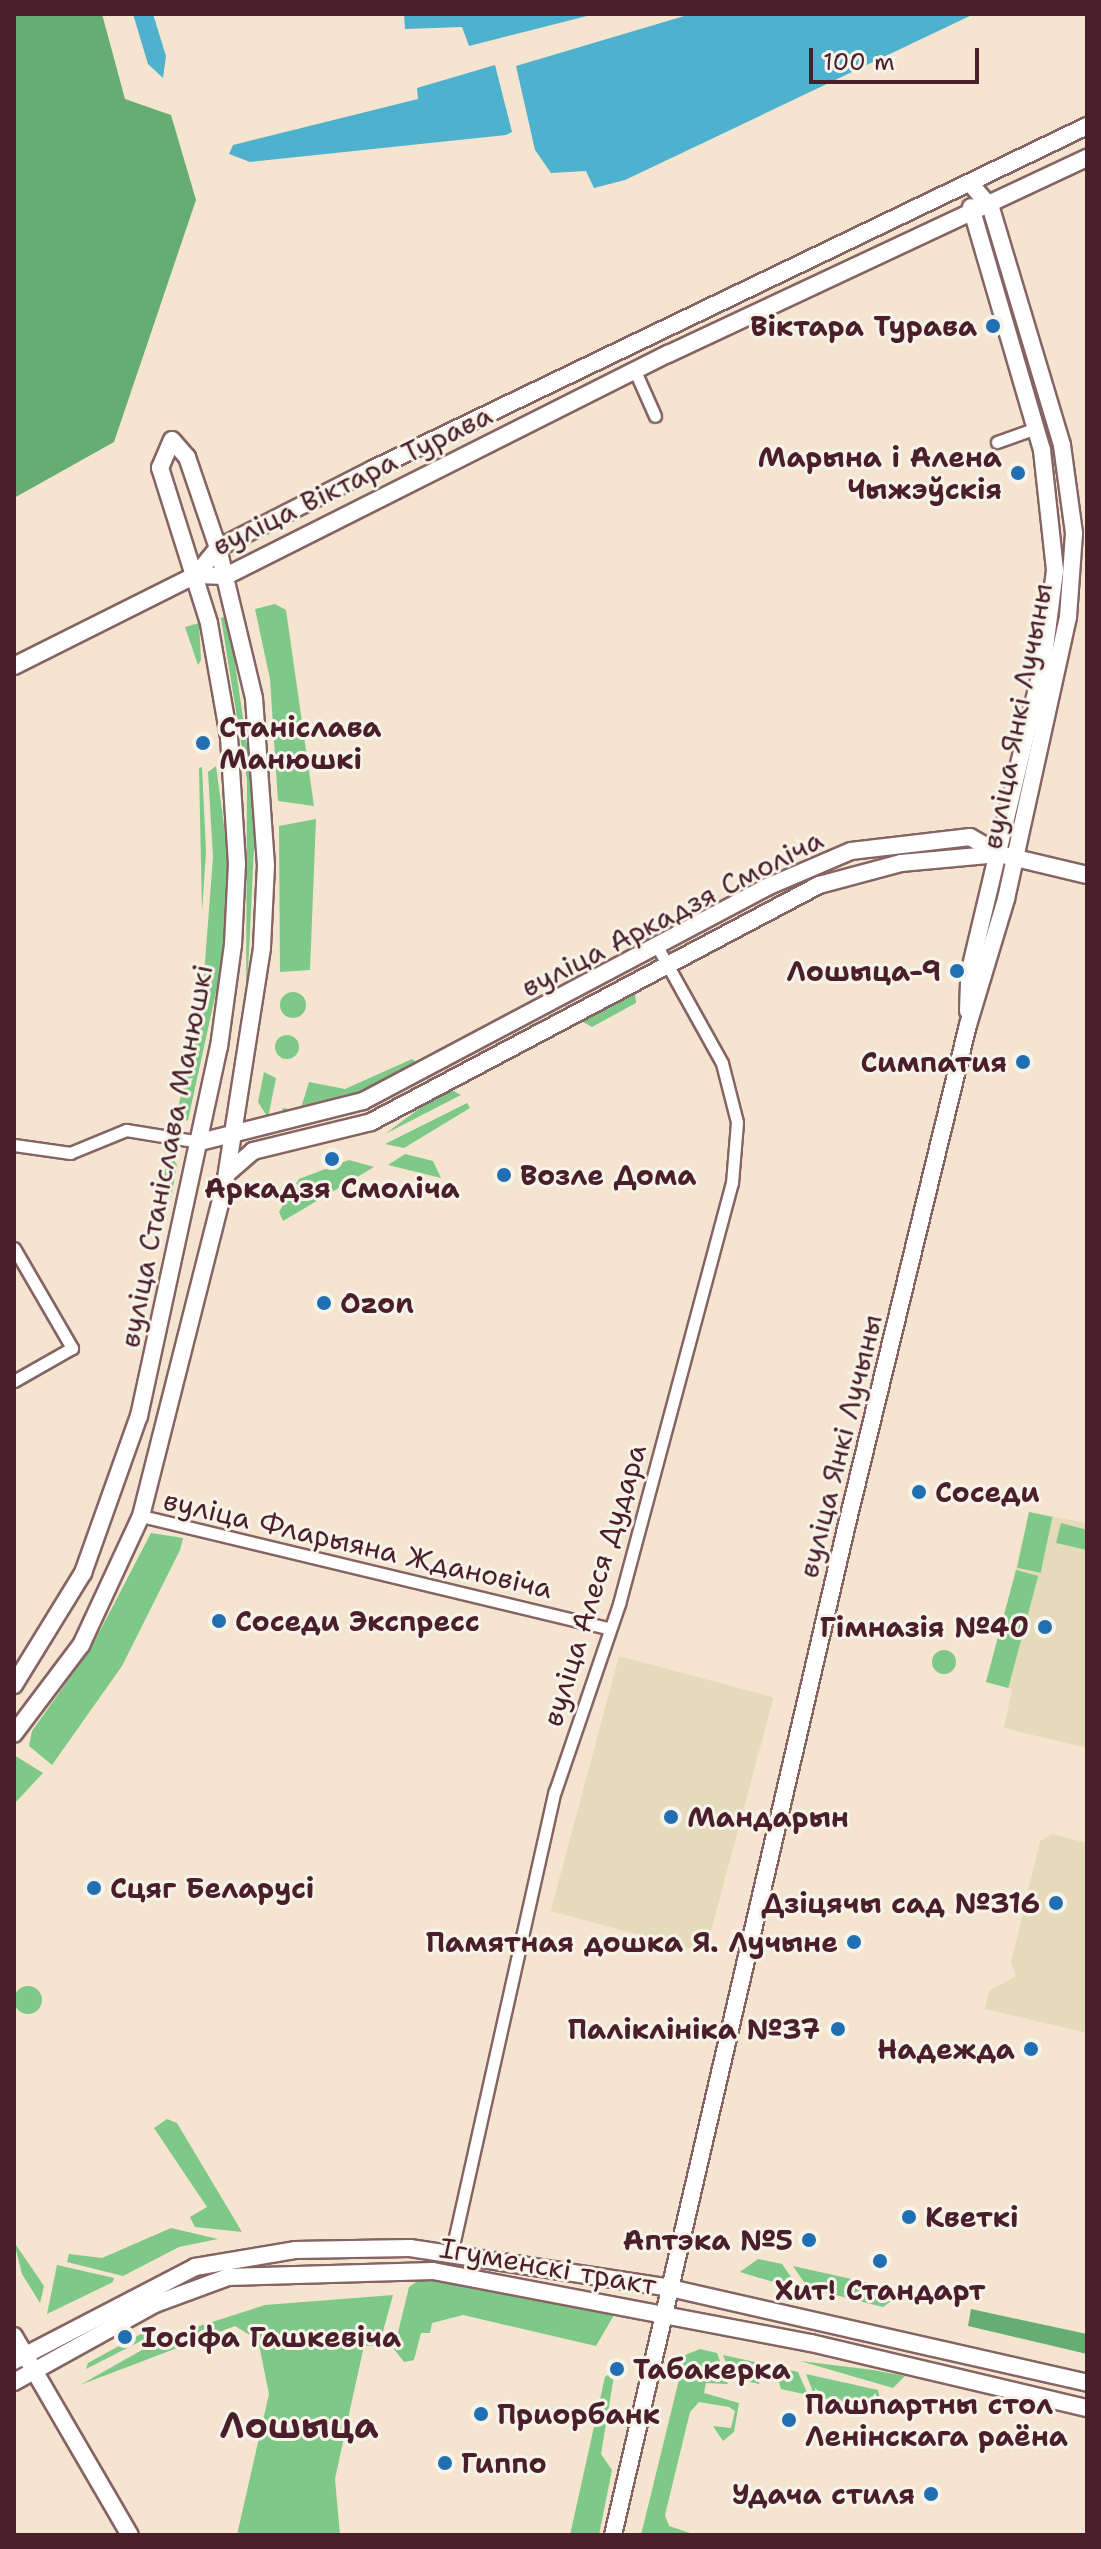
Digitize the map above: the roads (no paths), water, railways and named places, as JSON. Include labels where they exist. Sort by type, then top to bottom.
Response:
[{"type":"main road","name":"вуліца Віктара Турава","points":[[196,575],[218,548],[655,328],[972,185],[1087,126]]},
{"type":"main road","name":"вуліца Віктара Турава","points":[[196,575],[226,576],[635,371],[971,218],[1087,158]]},
{"type":"main road","name":"вуліца Янкі Лучыны","points":[[972,185],[991,208],[1056,420],[1071,495],[1072,574],[1060,666],[1007,856]]},
{"type":"main road","name":"вуліца Янкі Лучыны","points":[[613,2535],[1007,856],[1043,663],[1055,570],[1051,491],[1036,428],[971,218],[972,185]]},
{"type":"main road","points":[[1036,428],[1056,420]]},
{"type":"main road","name":"вуліца Станіслава Манюшкі","points":[[14,1685],[53,1631],[109,1511],[139,1416],[223,1026],[237,864],[229,737],[196,575],[160,468],[172,440],[187,457],[218,548],[254,698],[266,865],[234,1132],[225,1184],[141,1516],[81,1645],[14,1734]]},
{"type":"main road","points":[[14,666],[196,575]]},
{"type":"main road","name":"вуліца Аркадзя Смоліча","points":[[200,1142],[363,1101],[658,948],[767,887],[851,851],[955,837],[1007,856]]},
{"type":"main road","points":[[1007,856],[1087,875]]},
{"type":"main road","name":"вуліца Аркадзя Смоліча","points":[[225,1184],[241,1156],[371,1122],[819,885],[901,863],[1007,856]]},
{"type":"main road","name":"Ігуменскі тракт","points":[[20,2358],[195,2267],[295,2250],[452,2250],[670,2288],[1087,2383]]},
{"type":"main road","name":"Ігуменскі тракт","points":[[14,2382],[155,2304],[228,2277],[433,2271],[665,2313],[1087,2408]]},
{"type":"main road","points":[[14,2336],[20,2358],[36,2370],[130,2535]]},
{"type":"street","points":[[635,371],[655,416]]},
{"type":"street","points":[[997,442],[1036,428]]},
{"type":"street","name":"вуліца Алеся Дудара","points":[[452,2250],[555,1791],[610,1629],[736,1153],[722,1063],[658,948]]},
{"type":"street","points":[[14,1145],[70,1153],[126,1130],[200,1142]]},
{"type":"street","points":[[14,1248],[72,1348],[14,1381]]},
{"type":"street","name":"вуліца Фларыяна Ждановіча","points":[[141,1516],[610,1629]]},
{"type":"water","points":[[133,14],[153,14],[166,56],[163,78],[148,64]]},
{"type":"water","points":[[404,14],[595,14],[469,46],[462,27],[405,29]]},
{"type":"water","points":[[691,14],[974,14],[625,180],[594,188],[586,171],[551,173],[535,150],[516,66]]},
{"type":"water","points":[[495,65],[512,132],[506,135],[250,162],[229,154],[233,145],[418,99],[417,88]]},
{"type":"place","name":"Віктара Турава","points":[[993,326]]},
{"type":"place","name":"Марына і Алена Чыжэўскія","points":[[1018,473]]},
{"type":"place","name":"Станіслава Манюшкі","points":[[203,743]]},
{"type":"place","name":"Лошыца-9","points":[[957,971]]},
{"type":"place","name":"Симпатия","points":[[1023,1062]]},
{"type":"place","name":"Аркадзя Смоліча","points":[[332,1159]]},
{"type":"place","name":"Возле Дома","points":[[504,1175]]},
{"type":"place","name":"Ozon","points":[[324,1303]]},
{"type":"place","name":"Соседи","points":[[919,1492]]},
{"type":"place","name":"Соседи Экспресс","points":[[219,1621]]},
{"type":"place","name":"Гімназія №40","points":[[1045,1627]]},
{"type":"place","name":"Мандарын","points":[[671,1817]]},
{"type":"place","name":"Сцяг Беларусі","points":[[94,1888]]},
{"type":"place","name":"Дзіцячы сад №316","points":[[1056,1903]]},
{"type":"place","name":"Памятная дошка Я. Лучыне","points":[[854,1942]]},
{"type":"place","name":"Паліклініка №37","points":[[838,2029]]},
{"type":"place","name":"Надежда","points":[[1031,2049]]},
{"type":"place","name":"Кветкі","points":[[909,2217]]},
{"type":"place","name":"Аптэка №5","points":[[809,2240]]},
{"type":"place","name":"Хит! Стандарт","points":[[880,2261]]},
{"type":"place","name":"Іосіфа Гашкевіча","points":[[125,2337]]},
{"type":"place","name":"Табакерка","points":[[617,2369]]},
{"type":"place","name":"Приорбанк","points":[[481,2414]]},
{"type":"place","name":"Пашпартны стол Ленінскага раёна","points":[[789,2420]]},
{"type":"place","name":"Гиппо","points":[[445,2463]]},
{"type":"place","name":"Удача стиля","points":[[931,2494]]},
{"type":"district","name":"Лошыца","points":[[299,2426]]}]
